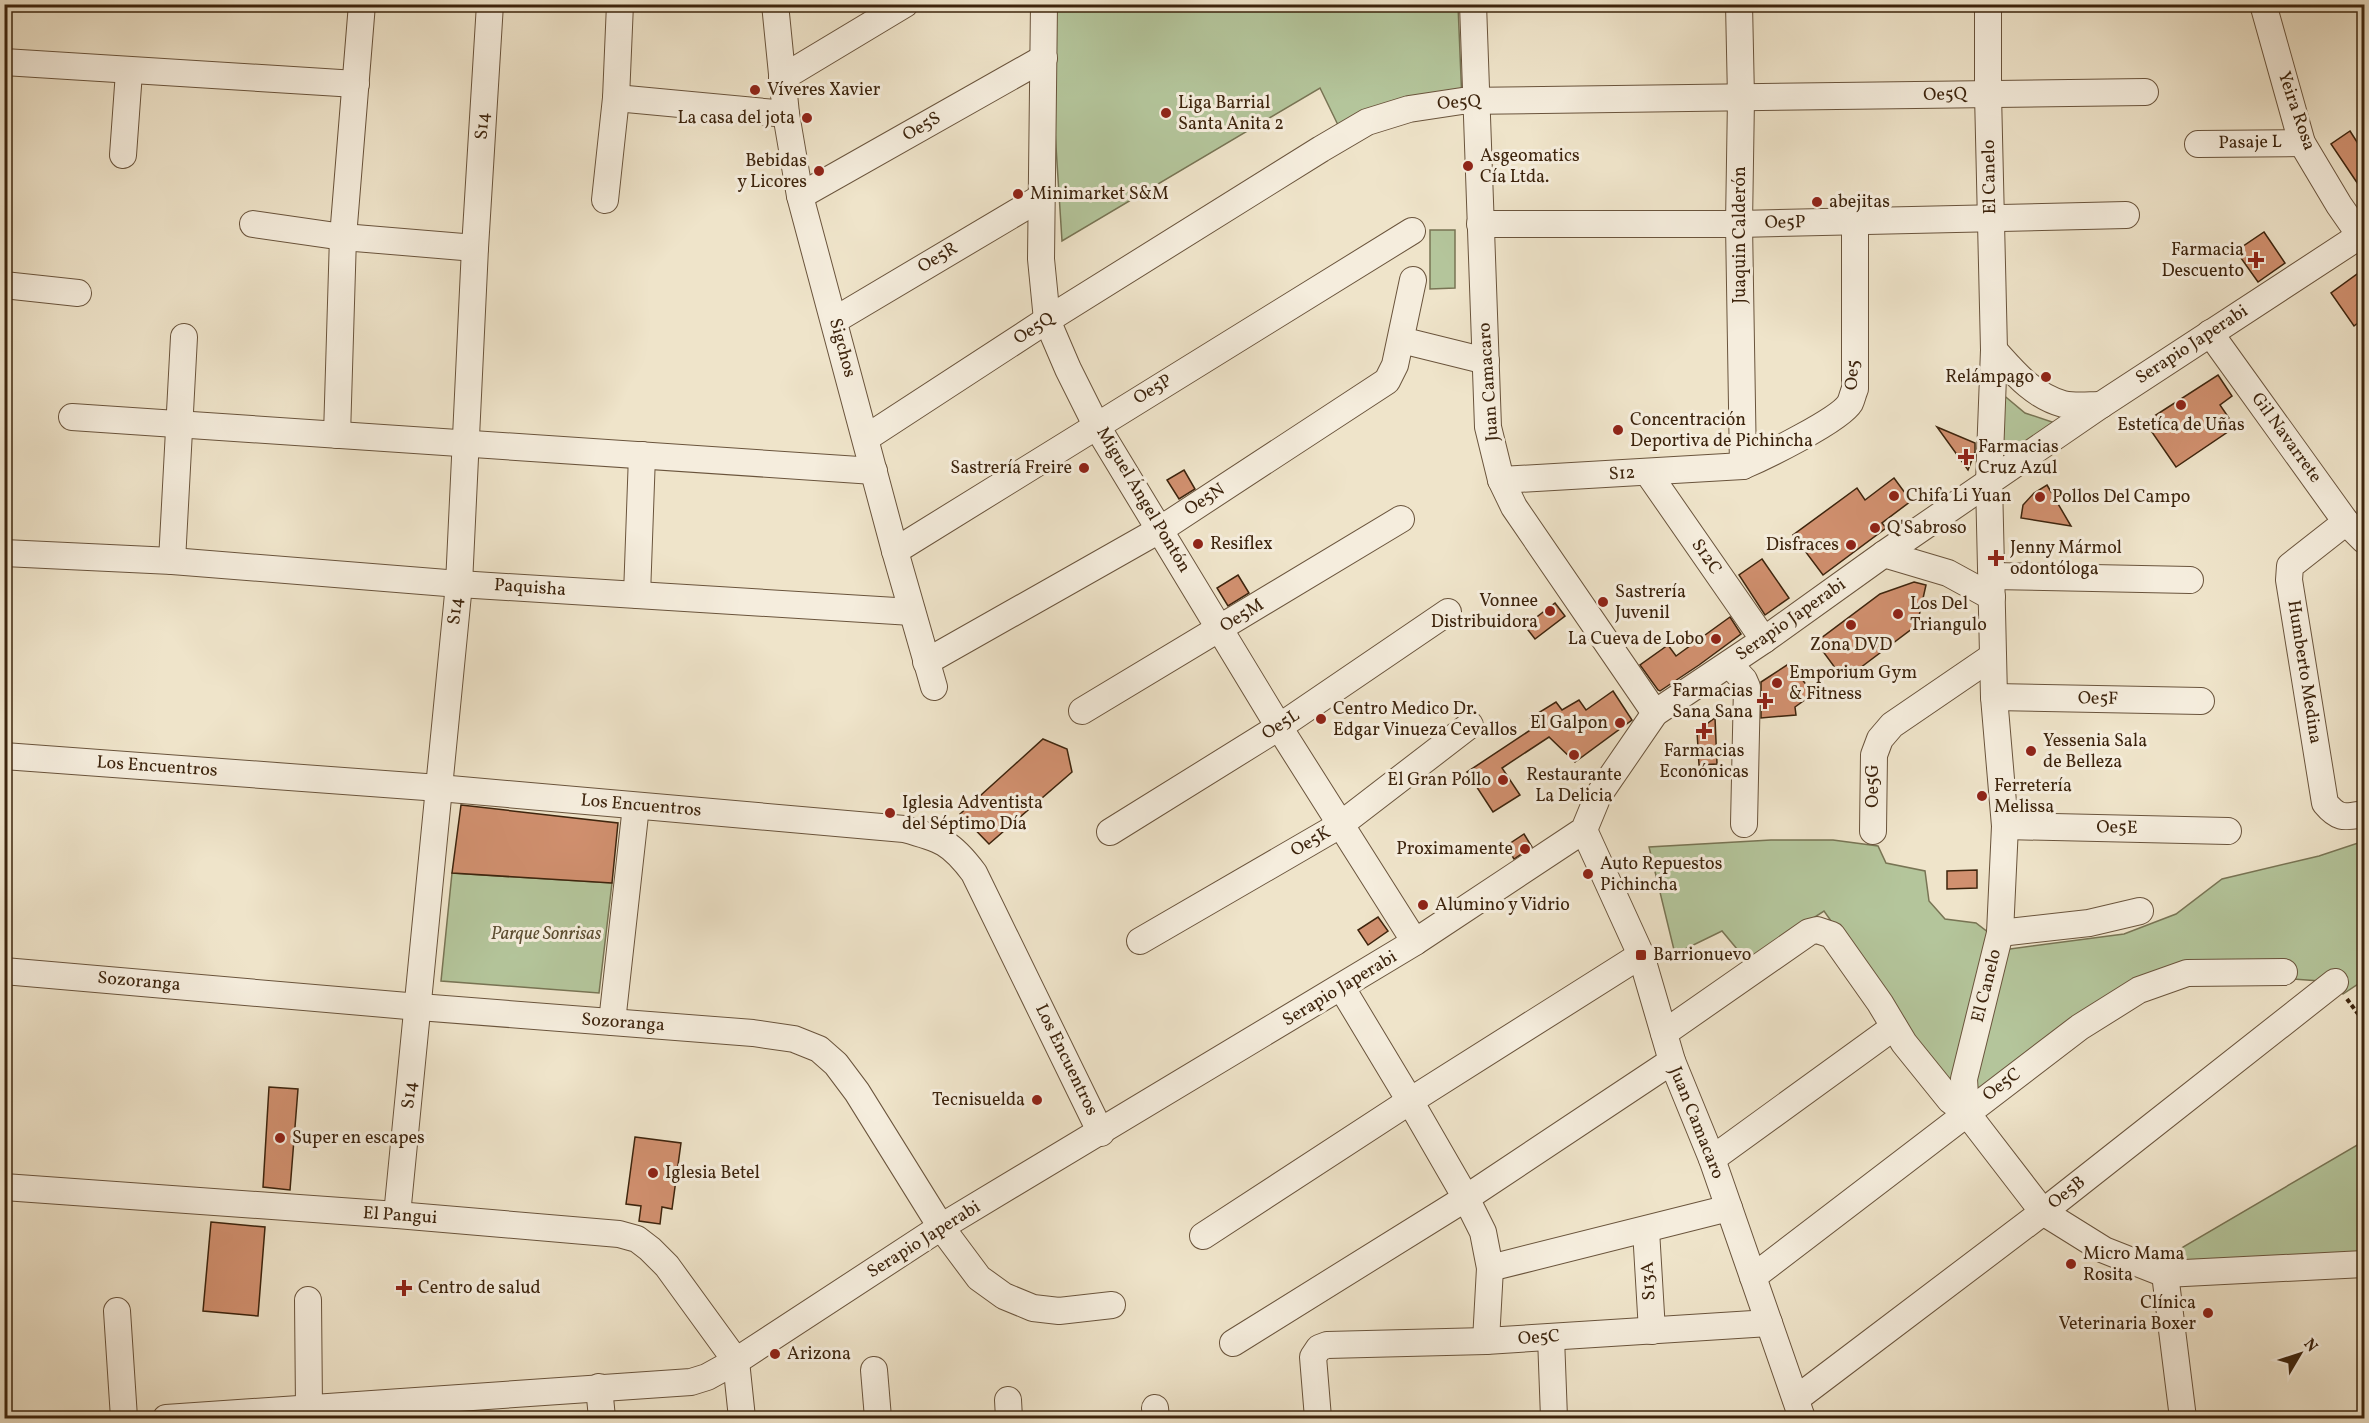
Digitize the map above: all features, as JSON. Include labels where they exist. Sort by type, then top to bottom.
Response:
[{"type":"street","points":[[336,435],[343,237],[362,4]]},
{"type":"street","name":"S14","points":[[397,1215],[459,584],[475,248],[490,4]]},
{"type":"street","points":[[605,200],[616,98],[620,4]]},
{"type":"street","name":"Sigchos","points":[[775,4],[786,114],[801,196],[895,550],[934,687]]},
{"type":"street","points":[[782,78],[905,4]]},
{"type":"street","name":"Miguel Ángel Pontón","points":[[1044,4],[1041,259],[1047,320],[1068,369],[1096,424],[1279,727],[1415,942]]},
{"type":"street","name":"Juan Camacaro","points":[[1473,4],[1488,427],[1501,480],[1514,507],[1655,713]]},
{"type":"street","name":"Juaquin Calderón","points":[[1739,4],[1742,98],[1738,224],[1743,466]]},
{"type":"street","name":"El Canelo","points":[[1966,1112],[1964,1079],[2000,933],[2005,825],[1994,697],[1989,482],[1994,350],[1988,4]]},
{"type":"street","name":"Yeira Rosa","points":[[2263,4],[2302,143],[2363,237]]},
{"type":"street","name":"Oe5S","points":[[801,196],[1044,58]]},
{"type":"street","points":[[4,62],[129,72],[356,84]]},
{"type":"street","points":[[123,155],[129,72]]},
{"type":"street","name":"Oe5Q","points":[[866,438],[1047,320],[1367,122],[1420,106],[1475,101],[2145,92]]},
{"type":"street","points":[[616,98],[786,114]]},
{"type":"street","name":"Pasaje L","points":[[2198,144],[2302,143]]},
{"type":"street","name":"Oe5R","points":[[835,320],[1042,197]]},
{"type":"street","name":"Oe5P","points":[[1480,224],[1738,224],[2126,215]]},
{"type":"street","name":"Oe5","points":[[1743,466],[1837,416],[1850,403],[1855,389],[1855,222]]},
{"type":"street","points":[[253,224],[343,237],[475,248]]},
{"type":"street","name":"Oe5P","points":[[895,550],[1412,231]]},
{"type":"street","name":"Serapio Japerabi","points":[[166,1419],[298,1412],[599,1387],[691,1382],[707,1377],[736,1361],[941,1227],[1342,988],[1584,830],[1598,796],[1655,713],[1764,640],[1884,554],[2101,405],[2363,237]]},
{"type":"street","name":"Oe5N","points":[[927,662],[1161,529],[1387,381],[1392,374],[1401,340],[1413,280]]},
{"type":"street","points":[[4,285],[78,293]]},
{"type":"street","name":"Gil Navarrete","points":[[2210,333],[2346,522],[2364,540]]},
{"type":"street","points":[[172,561],[184,337]]},
{"type":"street","points":[[1401,340],[1486,361]]},
{"type":"street","points":[[1994,350],[2021,380],[2043,396],[2065,404],[2101,405]]},
{"type":"street","points":[[72,417],[874,471]]},
{"type":"street","points":[[637,595],[642,455]]},
{"type":"street","name":"S12","points":[[1501,480],[1743,466]]},
{"type":"street","name":"S12C","points":[[1648,473],[1764,640]]},
{"type":"street","name":"Oe5M","points":[[1082,711],[1401,519]]},
{"type":"street","name":"Humberto Medina","points":[[2346,522],[2290,566],[2289,580],[2325,803],[2333,813],[2345,817],[2364,814]]},
{"type":"street","name":"Paquisha","points":[[4,553],[172,561],[459,584],[912,612]]},
{"type":"street","points":[[1884,554],[1992,586],[2190,579]]},
{"type":"street","name":"Oe5L","points":[[1110,832],[1279,727],[1448,612]]},
{"type":"street","name":"Oe5G","points":[[1873,831],[1874,755],[1880,739],[1892,725],[1993,656]]},
{"type":"street","points":[[1729,664],[1744,680],[1747,687],[1744,824]]},
{"type":"street","name":"Oe5F","points":[[1994,697],[2201,701]]},
{"type":"street","name":"Oe5K","points":[[1140,941],[1340,825],[1470,725]]},
{"type":"street","name":"Los Encuentros","points":[[4,756],[439,788],[904,829],[939,838],[960,854],[974,873],[1101,1132]]},
{"type":"street","points":[[612,1022],[636,806]]},
{"type":"street","name":"Oe5E","points":[[2005,825],[2228,831]]},
{"type":"street","name":"Juan Camacaro","points":[[1584,830],[1641,955],[1672,1061],[1712,1159],[1799,1408]]},
{"type":"street","points":[[2000,933],[2089,923],[2140,911]]},
{"type":"street","points":[[1664,1033],[1809,932],[1817,930],[1832,935],[1880,1003],[1894,1027],[1946,1095],[1966,1112],[2043,1212],[2104,1250],[2165,1274],[2364,1264]]},
{"type":"street","points":[[1203,1236],[1410,1101],[1641,955]]},
{"type":"street","name":"Sozoranga","points":[[4,970],[419,1007],[753,1033],[794,1039],[819,1049],[836,1064],[857,1092],[941,1227],[980,1278],[1004,1296],[1033,1308],[1059,1311],[1112,1305]]},
{"type":"street","name":"Oe5C","points":[[1753,1277],[2080,1027],[2139,990],[2187,973],[2284,972]]},
{"type":"street","name":"Oe5B","points":[[1799,1408],[2335,982]]},
{"type":"street","points":[[1342,988],[1410,1101],[1483,1232],[1490,1268],[1486,1341]]},
{"type":"street","points":[[1712,1159],[1894,1027]]},
{"type":"street","points":[[1233,1343],[1466,1198],[1672,1061]]},
{"type":"street","name":"El Pangui","points":[[4,1187],[397,1215],[619,1234],[637,1239],[667,1266],[736,1361]]},
{"type":"street","points":[[1490,1268],[1729,1208]]},
{"type":"street","name":"S13A","points":[[1646,1230],[1652,1331]]},
{"type":"street","points":[[2165,1274],[2183,1419]]},
{"type":"street","points":[[298,1412],[308,1300]]},
{"type":"street","points":[[117,1311],[124,1419]]},
{"type":"street","name":"Oe5C","points":[[1318,1419],[1313,1357],[1319,1348],[1327,1345],[1486,1341],[1769,1323]]},
{"type":"street","points":[[1551,1337],[1554,1419]]},
{"type":"street","points":[[736,1361],[742,1419]]},
{"type":"street","points":[[874,1370],[878,1419]]},
{"type":"street","points":[[599,1387],[602,1419]]},
{"type":"green space","name":"Liga Barrial Santa Anita 2","points":[[1047,5],[1458,5],[1462,102],[1338,125],[1320,88],[1062,241]]},
{"type":"green space","points":[[1430,230],[1455,230],[1455,288],[1430,289]]},
{"type":"green space","points":[[2001,393],[2025,413],[2058,424],[2001,464]]},
{"type":"green space","points":[[1771,840],[1833,840],[1878,846],[1886,863],[1925,871],[1929,901],[1945,919],[1976,923],[2010,949],[2124,934],[2176,914],[2222,879],[2319,856],[2364,841],[2364,980],[2343,994],[2334,982],[2188,971],[1980,1088],[1943,1079],[1824,911],[1747,961],[1722,931],[1675,954],[1649,847]]},
{"type":"green space","name":"Parque Sonrisas","points":[[452,873],[612,883],[599,993],[441,981]]},
{"type":"green space","points":[[2364,1141],[2364,1253],[2190,1265],[2171,1259],[2183,1247]]},
{"type":"building","points":[[2350,131],[2364,153],[2364,193],[2331,144]]},
{"type":"building","name":"Farmacia Descuento","points":[[2264,232],[2285,263],[2258,282],[2236,251]]},
{"type":"building","points":[[2364,269],[2364,318],[2354,326],[2331,293]]},
{"type":"building","points":[[2218,375],[2232,396],[2220,405],[2235,427],[2176,467],[2145,422]]},
{"type":"building","name":"Farmacias Cruz Azul","points":[[1937,427],[1975,443],[1975,452],[1968,470]]},
{"type":"building","points":[[1184,470],[1195,489],[1179,499],[1167,480]]},
{"type":"building","points":[[1894,478],[1911,501],[1882,523],[1886,528],[1823,575],[1793,535],[1857,488],[1865,500]]},
{"type":"building","points":[[2047,485],[2071,526],[2021,518],[2023,505],[2034,493]]},
{"type":"building","points":[[1762,559],[1789,598],[1765,615],[1739,575]]},
{"type":"building","points":[[1238,575],[1249,593],[1228,606],[1217,588]]},
{"type":"building","points":[[1914,582],[1926,585],[1917,625],[1844,680],[1816,642],[1880,594]]},
{"type":"building","points":[[1555,603],[1565,616],[1535,639],[1525,626]]},
{"type":"building","points":[[1730,617],[1741,634],[1699,665],[1660,691],[1658,690],[1640,665],[1668,645],[1676,656]]},
{"type":"building","points":[[1790,663],[1813,694],[1795,707],[1796,715],[1761,718],[1761,682]]},
{"type":"building","points":[[1613,691],[1632,720],[1575,762],[1549,737],[1502,768],[1520,795],[1493,812],[1467,772],[1538,725],[1530,718],[1556,702],[1562,710],[1579,700],[1586,710]]},
{"type":"building","points":[[1715,718],[1717,764],[1699,765],[1697,731]]},
{"type":"building","points":[[1043,739],[1067,749],[1072,772],[989,844],[960,814]]},
{"type":"building","points":[[461,805],[618,823],[612,883],[452,873]]},
{"type":"building","points":[[1524,834],[1532,847],[1514,859],[1506,846]]},
{"type":"building","points":[[1977,870],[1977,888],[1947,889],[1947,871]]},
{"type":"building","points":[[1378,917],[1388,931],[1368,945],[1358,930]]},
{"type":"building","name":"Super en escapes","points":[[269,1087],[298,1089],[290,1190],[263,1187]]},
{"type":"building","name":"Iglesia Betel","points":[[635,1137],[681,1143],[672,1209],[662,1207],[660,1224],[639,1221],[641,1206],[626,1204]]},
{"type":"building","points":[[211,1222],[265,1227],[258,1316],[203,1311]]},
{"type":"place","name":"Víveres Xavier","points":[[755,90]]},
{"type":"place","name":"Liga Barrial Santa Anita 2","points":[[1166,113]]},
{"type":"place","name":"La casa del jota","points":[[807,118]]},
{"type":"place","name":"Asgeomatics Cía Ltda.","points":[[1468,166]]},
{"type":"place","name":"Bebidas y Licores","points":[[819,171]]},
{"type":"place","name":"Minimarket S&M","points":[[1018,194]]},
{"type":"place","name":"abejitas","points":[[1817,202]]},
{"type":"place","name":"Farmacia Descuento","points":[[2256,260]]},
{"type":"place","name":"Relámpago","points":[[2046,377]]},
{"type":"place","name":"Estetíca de Uñas","points":[[2181,405]]},
{"type":"place","name":"Concentración Deportiva de Pichincha","points":[[1618,430]]},
{"type":"place","name":"Farmacias Cruz Azul","points":[[1966,457]]},
{"type":"place","name":"Sastrería Freire","points":[[1084,468]]},
{"type":"place","name":"Chifa Li Yuan","points":[[1894,496]]},
{"type":"place","name":"Pollos Del Campo","points":[[2040,497]]},
{"type":"place","name":"Q'Sabroso","points":[[1875,528]]},
{"type":"place","name":"Resiflex","points":[[1198,544]]},
{"type":"place","name":"Disfraces","points":[[1851,545]]},
{"type":"place","name":"Jenny Mármol odontóloga","points":[[1996,558]]},
{"type":"place","name":"Sastrería Juvenil","points":[[1603,602]]},
{"type":"place","name":"Vonnee Distribuidora","points":[[1550,611]]},
{"type":"place","name":"Los Del Triangulo","points":[[1898,614]]},
{"type":"place","name":"Zona DVD","points":[[1851,625]]},
{"type":"place","name":"La Cueva de Lobo","points":[[1716,639]]},
{"type":"place","name":"Emporium Gym & Fitness","points":[[1777,683]]},
{"type":"place","name":"Farmacias Sana Sana","points":[[1765,701]]},
{"type":"place","name":"Centro Medico Dr. Edgar Vinueza Cevallos","points":[[1321,719]]},
{"type":"place","name":"El Galpon","points":[[1620,723]]},
{"type":"place","name":"Farmacias Econónicas","points":[[1704,731]]},
{"type":"place","name":"Yessenia Sala de Belleza","points":[[2031,751]]},
{"type":"place","name":"Restaurante La Delicia","points":[[1574,755]]},
{"type":"place","name":"El Gran Pollo","points":[[1503,780]]},
{"type":"place","name":"Ferretería Melissa","points":[[1982,796]]},
{"type":"place","name":"Iglesia Adventista del Séptimo Día","points":[[890,813]]},
{"type":"place","name":"Proximamente","points":[[1525,849]]},
{"type":"place","name":"Auto Repuestos Pichincha","points":[[1588,874]]},
{"type":"place","name":"Alumino y Vidrio","points":[[1423,905]]},
{"type":"place","name":"Barrionuevo","points":[[1641,955]]},
{"type":"place","name":"Tecnisuelda","points":[[1037,1100]]},
{"type":"place","name":"Super en escapes","points":[[280,1138]]},
{"type":"place","name":"Iglesia Betel","points":[[653,1173]]},
{"type":"place","name":"Micro Mama Rosita","points":[[2071,1264]]},
{"type":"place","name":"Centro de salud","points":[[404,1288]]},
{"type":"place","name":"Clínica Veterinaria Boxer","points":[[2208,1313]]},
{"type":"place","name":"Arizona","points":[[775,1354]]}]
